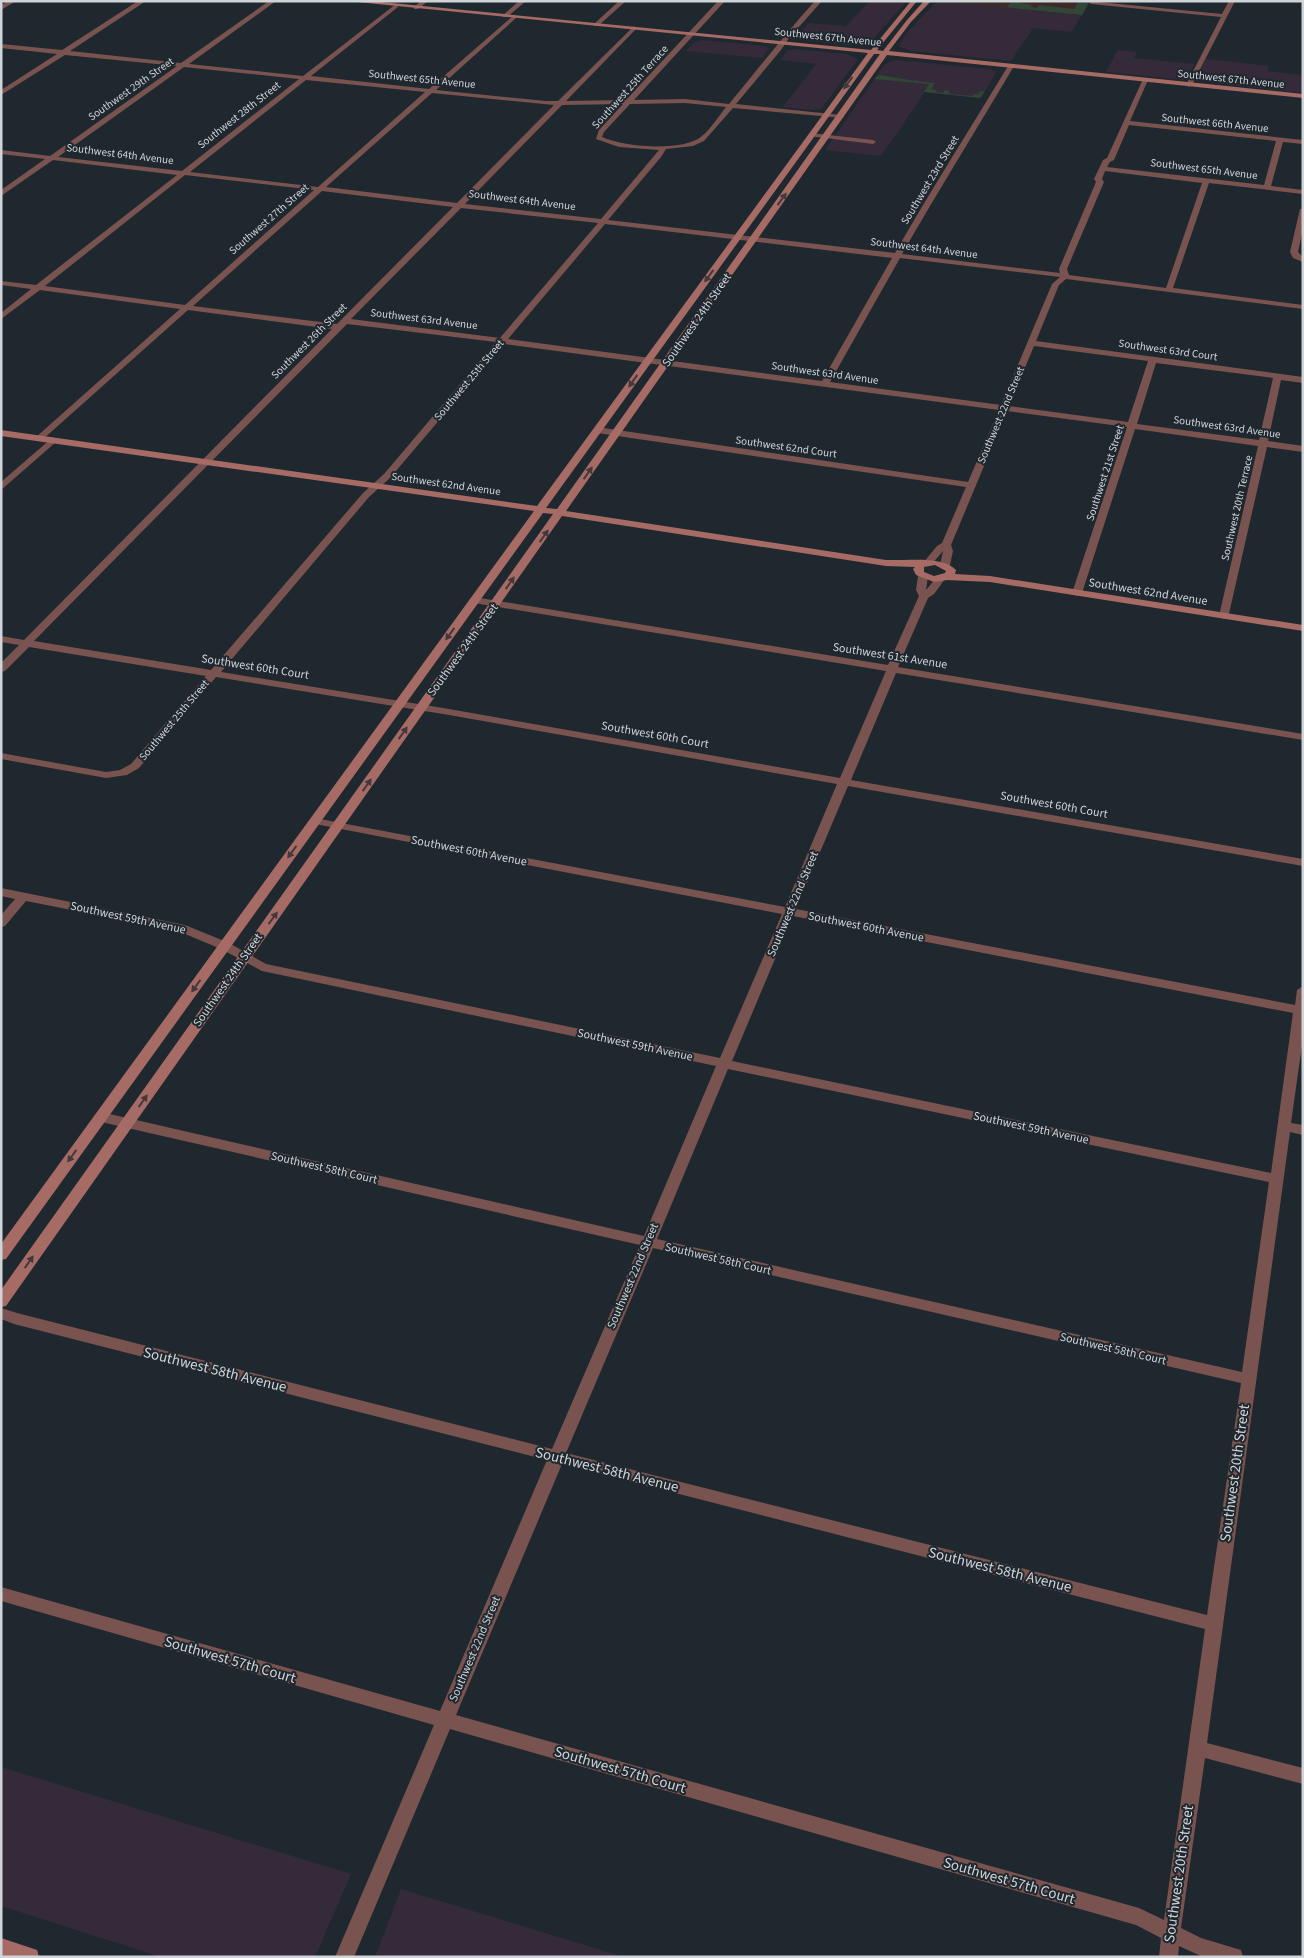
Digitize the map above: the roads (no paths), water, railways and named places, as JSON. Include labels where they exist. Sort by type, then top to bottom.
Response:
[{"type":"main road","name":"Southwest 67th Avenue","points":[[350,1],[1303,96]]},
{"type":"main road","name":"Southwest 24th Street","points":[[1,1255],[825,115],[872,52],[914,1]]},
{"type":"main road","name":"Southwest 24th Street","points":[[1,1302],[885,53],[928,1]]},
{"type":"main road","points":[[902,14],[914,16]]},
{"type":"main road","name":"Southwest 62nd Avenue","points":[[1,433],[540,510],[886,563],[895,567],[923,569]]},
{"type":"main road","points":[[923,569],[946,572]]},
{"type":"main road","points":[[923,569],[946,572]]},
{"type":"main road","name":"Southwest 62nd Avenue","points":[[946,572],[1303,628]]},
{"type":"main road","points":[[1,1947],[30,1957]]},
{"type":"street","points":[[1,8],[14,1]]},
{"type":"street","points":[[1,93],[143,1]]},
{"type":"street","name":"Southwest 29th Street","points":[[1,194],[273,1]]},
{"type":"street","points":[[416,8],[425,1]]},
{"type":"street","points":[[505,16],[523,1]]},
{"type":"street","points":[[596,25],[623,1]]},
{"type":"street","name":"Southwest 25th Terrace","points":[[663,148],[610,143],[598,138],[601,132],[629,101],[722,1]]},
{"type":"street","points":[[663,148],[684,147],[702,140],[819,1]]},
{"type":"street","points":[[1189,85],[1232,1]]},
{"type":"street","points":[[1091,2],[1225,16]]},
{"type":"street","name":"Southwest 28th Street","points":[[1,317],[396,6]]},
{"type":"street","name":"Southwest 27th Street","points":[[39,438],[514,17]]},
{"type":"street","name":"Southwest 26th Street","points":[[1,669],[634,28]]},
{"type":"street","name":"Southwest 65th Avenue","points":[[1,46],[560,104],[685,101],[840,117]]},
{"type":"street","name":"Southwest 23rd Street","points":[[824,384],[947,169],[960,151],[1011,66]]},
{"type":"street","points":[[1106,169],[1113,161],[1110,160],[1145,80]]},
{"type":"street","name":"Southwest 66th Avenue","points":[[1126,123],[1303,142]]},
{"type":"street","points":[[811,135],[873,142]]},
{"type":"street","points":[[1267,188],[1280,140]]},
{"type":"street","name":"Southwest 25th Street","points":[[1,756],[100,774],[122,773],[139,762],[366,495],[387,476],[659,156],[663,148]]},
{"type":"street","name":"Southwest 64th Avenue","points":[[1,152],[604,221],[1303,307]]},
{"type":"street","name":"Southwest 65th Avenue","points":[[1106,169],[1303,192]]},
{"type":"street","name":"Southwest 22nd Street","points":[[924,596],[921,590],[923,569],[940,548],[946,545],[1059,276],[1100,182],[1104,179],[1106,169]]},
{"type":"street","points":[[1169,290],[1206,181]]},
{"type":"street","points":[[1301,259],[1295,255],[1294,250],[1303,211]]},
{"type":"street","name":"Southwest 63rd Avenue","points":[[1,283],[186,307],[503,340],[1303,449]]},
{"type":"street","name":"Southwest 63rd Court","points":[[1031,343],[1303,380]]},
{"type":"street","name":"Southwest 21st Street","points":[[1077,593],[1153,360]]},
{"type":"street","name":"Southwest 20th Terrace","points":[[1224,616],[1278,376]]},
{"type":"street","name":"Southwest 62nd Court","points":[[597,430],[972,485]]},
{"type":"street","points":[[1,487],[53,440]]},
{"type":"street","name":"Southwest 22nd Street","points":[[344,1957],[892,669],[924,596],[930,592],[946,572],[948,550],[946,545]]},
{"type":"street","name":"Southwest 61st Avenue","points":[[474,600],[1303,737]]},
{"type":"street","name":"Southwest 60th Court","points":[[1,639],[399,704],[1303,863]]},
{"type":"street","name":"Southwest 60th Avenue","points":[[315,821],[1300,1010]]},
{"type":"street","name":"Southwest 59th Avenue","points":[[1,892],[174,926],[225,946],[262,967],[1276,1179]]},
{"type":"street","points":[[1,923],[24,896]]},
{"type":"street","name":"Southwest 20th Street","points":[[1168,1957],[1303,990]]},
{"type":"street","name":"Southwest 58th Court","points":[[101,1117],[1249,1380]]},
{"type":"street","points":[[1283,1126],[1303,1130]]},
{"type":"street","name":"Southwest 58th Avenue","points":[[1,1313],[14,1318],[556,1457],[1214,1624]]},
{"type":"street","name":"Southwest 57th Court","points":[[1,1594],[1139,1917],[1198,1946],[1234,1957]]},
{"type":"street","points":[[1197,1748],[1303,1776]]}]
